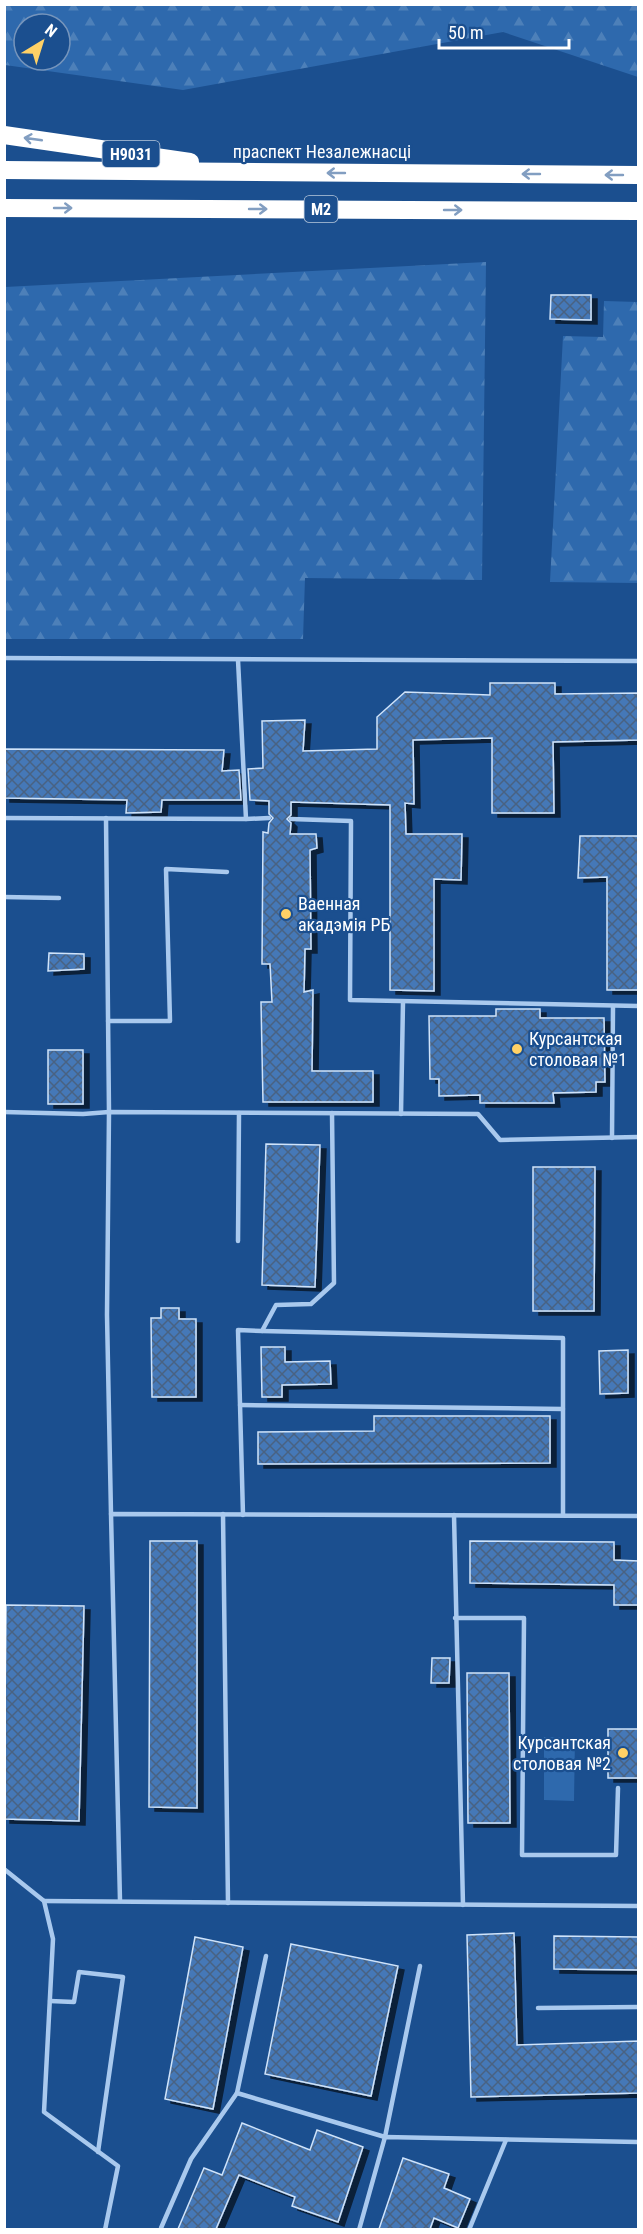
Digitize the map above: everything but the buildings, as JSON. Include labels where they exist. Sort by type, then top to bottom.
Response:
[{"type":"highway","name":"Н9031","points":[[4,135],[257,172]]},
{"type":"highway","name":"праспект Незалежнасці","points":[[4,170],[639,175]]},
{"type":"highway","name":"М2","points":[[4,208],[639,211]]},
{"type":"lane","points":[[4,658],[639,661]]},
{"type":"lane","points":[[238,660],[246,819]]},
{"type":"lane","points":[[4,818],[269,818]]},
{"type":"lane","points":[[106,818],[109,1112],[106,1315],[120,1901]]},
{"type":"lane","points":[[291,819],[351,821],[350,1000],[639,1006]]},
{"type":"lane","points":[[108,1021],[170,1021],[166,869],[227,872]]},
{"type":"lane","points":[[4,897],[59,898]]},
{"type":"lane","points":[[401,1114],[403,1002]]},
{"type":"lane","points":[[612,1138],[613,1006]]},
{"type":"lane","points":[[4,1112],[478,1114],[500,1140],[639,1137]]},
{"type":"lane","points":[[238,1241],[239,1113]]},
{"type":"lane","points":[[262,1331],[276,1305],[311,1305],[334,1283],[332,1113]]},
{"type":"lane","points":[[243,1515],[238,1330],[562,1338],[563,1515]]},
{"type":"lane","points":[[240,1405],[563,1409]]},
{"type":"lane","points":[[111,1514],[639,1516]]},
{"type":"lane","points":[[224,1514],[228,1903]]},
{"type":"lane","points":[[454,1515],[463,1905]]},
{"type":"lane","points":[[456,1618],[524,1618],[522,1855],[616,1855],[618,1788]]},
{"type":"lane","points":[[4,1869],[44,1901],[53,1939],[44,2112],[118,2166],[105,2229]]},
{"type":"lane","points":[[44,1901],[639,1906]]},
{"type":"lane","points":[[161,2228],[191,2159],[237,2093],[266,1956]]},
{"type":"lane","points":[[359,2229],[385,2137],[420,1966]]},
{"type":"lane","points":[[50,2001],[74,2002],[79,1972],[123,1977],[98,2152]]},
{"type":"lane","points":[[538,2008],[639,2007]]},
{"type":"lane","points":[[237,2093],[385,2137],[639,2142]]},
{"type":"lane","points":[[469,2229],[506,2140]]},
{"type":"green space","points":[[5,4],[638,5],[638,77],[503,32],[183,90],[55,72],[72,72],[72,12],[12,12],[12,66],[5,65]]},
{"type":"green space","points":[[486,262],[482,580],[305,578],[303,639],[5,639],[5,287]]},
{"type":"green space","points":[[604,301],[638,302],[638,583],[550,582],[563,336],[603,337]]},
{"type":"green space","points":[[544,1737],[575,1738],[574,1801],[544,1800]]},
{"type":"place","name":"Ваенная акадэмія РБ","points":[[286,914]]},
{"type":"place","name":"Курсантская столовая №1","points":[[517,1049]]},
{"type":"place","name":"Курсантская столовая №2","points":[[623,1753]]}]
